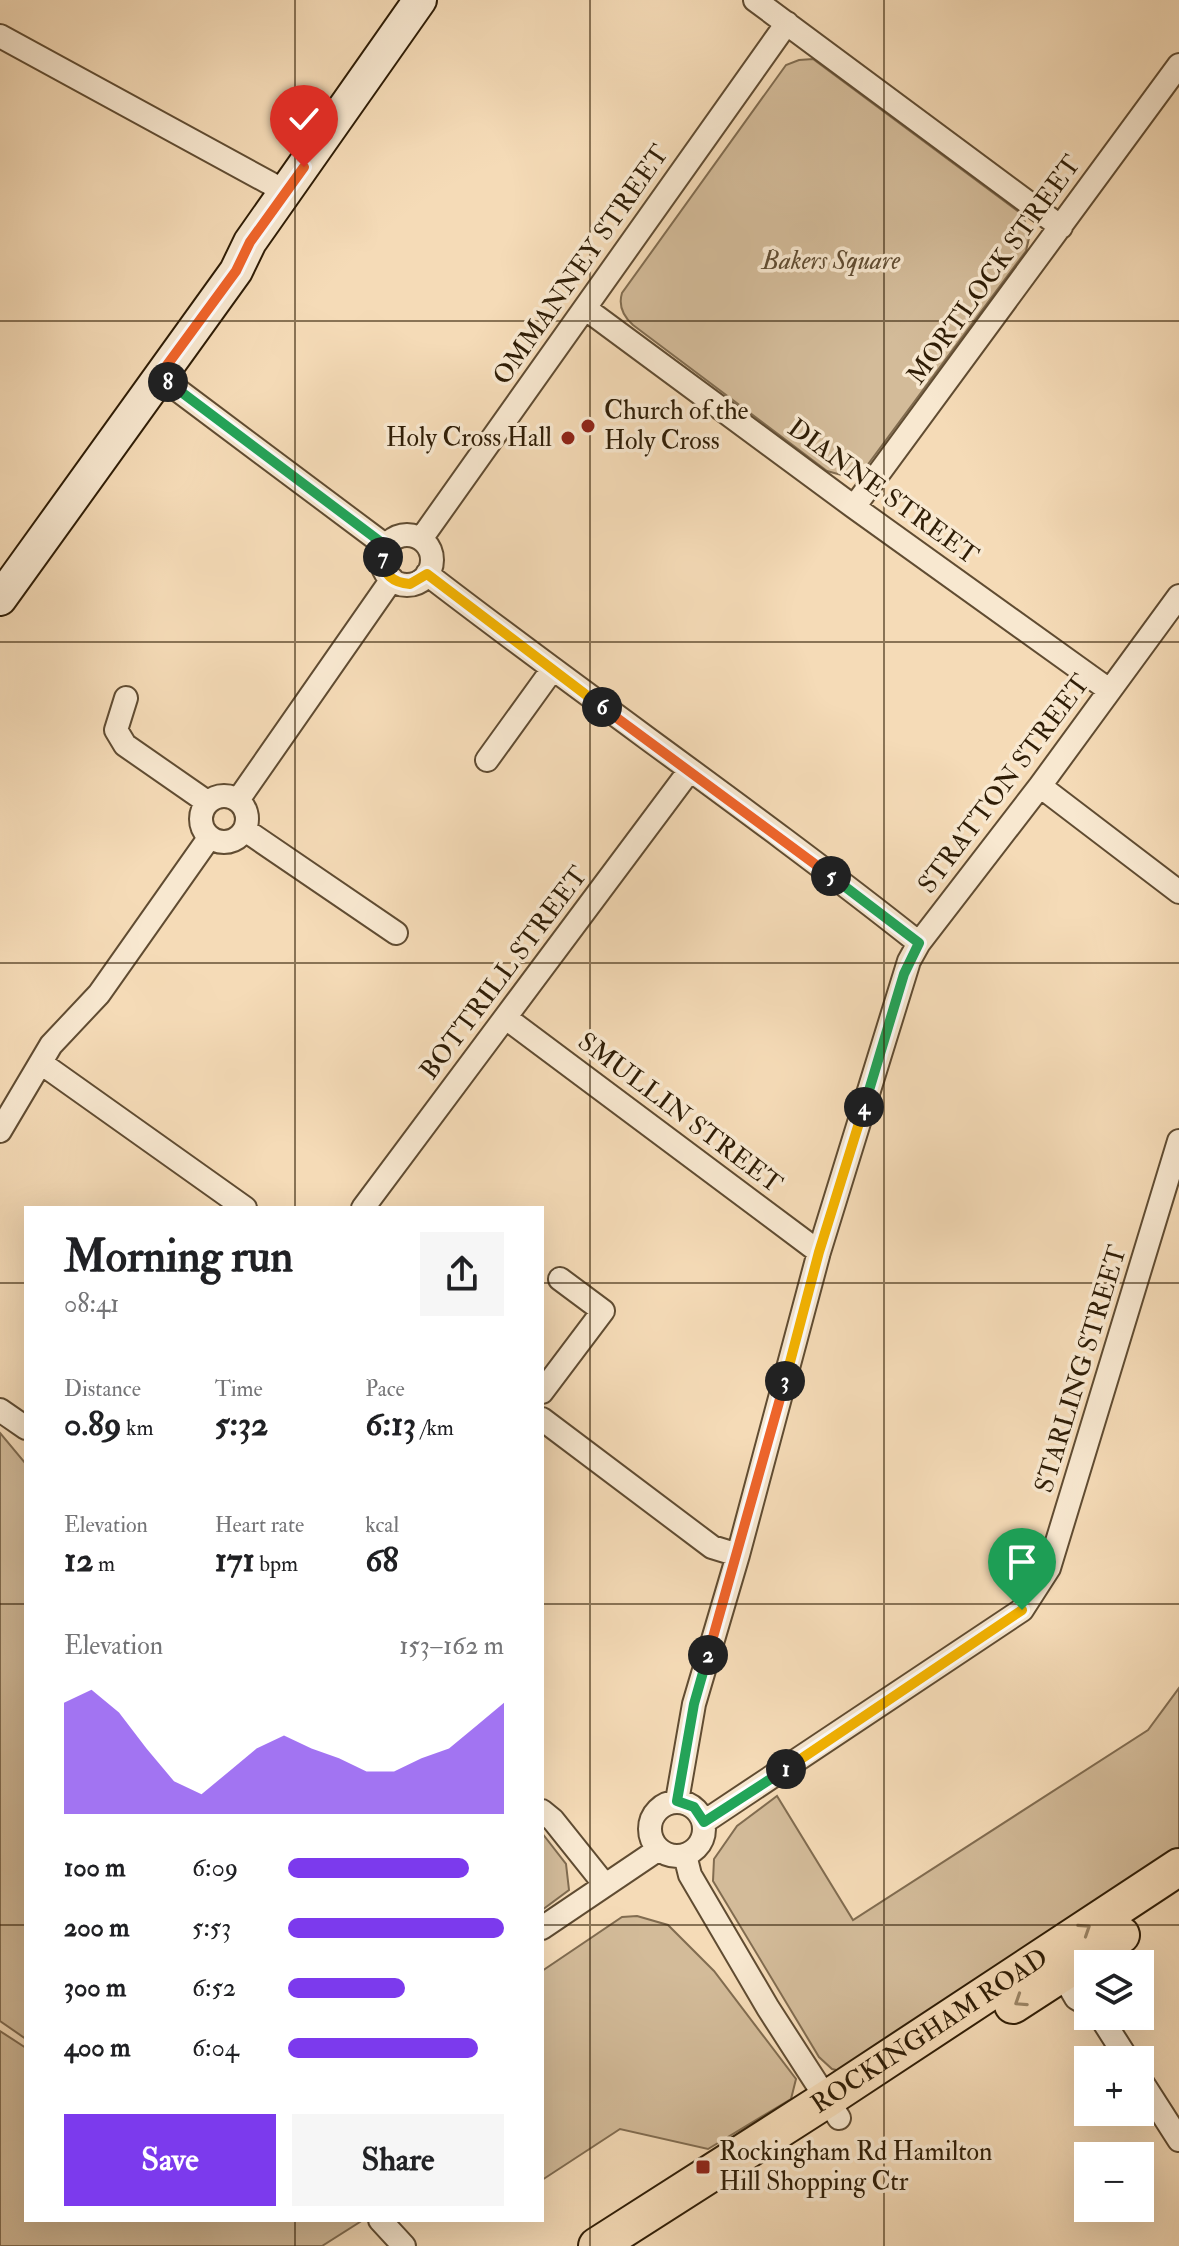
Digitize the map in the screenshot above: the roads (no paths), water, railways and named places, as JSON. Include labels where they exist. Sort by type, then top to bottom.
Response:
[{"type":"main road","name":"ROCKINGHAM ROAD","points":[[644,2246],[833,2108],[1179,1867]]},
{"type":"main road","name":"ROCKINGHAM ROAD","points":[[597,2246],[1062,1974],[1179,1896]]},
{"type":"street","points":[[0,599],[236,271],[250,242],[420,0]]},
{"type":"street","points":[[755,0],[1061,227]]},
{"type":"street","name":"OMMANNEY STREET","points":[[421,539],[787,23]]},
{"type":"street","points":[[0,36],[286,192]]},
{"type":"street","name":"MORTLOCK STREET","points":[[854,507],[1179,65]]},
{"type":"street","name":"DIANNE STREET","points":[[586,309],[1109,690]]},
{"type":"street","points":[[159,376],[386,546]]},
{"type":"street","points":[[402,535],[421,539],[431,555],[427,574],[410,584],[392,579],[382,564],[386,546],[402,535]]},
{"type":"street","points":[[427,574],[919,943]]},
{"type":"street","points":[[238,800],[392,579]]},
{"type":"street","name":"STRATTON STREET","points":[[677,1801],[694,1704],[738,1555],[819,1252],[904,974],[919,943],[1040,786],[1179,596]]},
{"type":"street","points":[[487,760],[552,670]]},
{"type":"street","points":[[126,698],[116,730],[125,745],[207,802]]},
{"type":"street","name":"BOTTRILL STREET","points":[[365,1206],[690,770]]},
{"type":"street","points":[[1040,786],[1179,892]]},
{"type":"street","points":[[228,796],[238,800],[245,808],[248,819],[245,830],[236,840],[222,843],[209,838],[202,827],[201,814],[207,802],[228,796]]},
{"type":"street","points":[[245,830],[396,933]]},
{"type":"street","points":[[2,1122],[51,1045],[99,994],[209,838]]},
{"type":"street","name":"SMULLIN STREET","points":[[506,1018],[819,1252]]},
{"type":"street","points":[[41,1063],[242,1206]]},
{"type":"street","name":"STARLING STREET","points":[[704,1822],[1022,1610],[1049,1568],[1179,1141]]},
{"type":"street","points":[[544,1389],[603,1311],[560,1279]]},
{"type":"street","points":[[0,1410],[24,1427]]},
{"type":"street","points":[[544,1421],[712,1547],[738,1555]]},
{"type":"street","points":[[677,1801],[694,1807],[704,1822],[703,1838],[693,1851],[685,1855],[667,1854],[659,1849],[650,1833],[654,1815],[660,1807],[677,1801]]},
{"type":"street","points":[[544,1813],[605,1885]]},
{"type":"street","points":[[544,1927],[659,1849]]},
{"type":"street","points":[[685,1855],[690,1875],[768,2008],[833,2108]]},
{"type":"street","points":[[1062,1974],[1074,1995]]},
{"type":"street","points":[[1154,2101],[1179,2140]]},
{"type":"street","points":[[382,2222],[404,2246]]},
{"type":"place","name":"Church of the Holy Cross","points":[[588,426]]},
{"type":"place","name":"Holy Cross Hall","points":[[568,438]]},
{"type":"place","name":"Rockingham Rd Hamilton Hill Shopping Ctr","points":[[703,2167]]},
{"type":"park label","name":"Bakers Square","points":[[831,261]]}]
